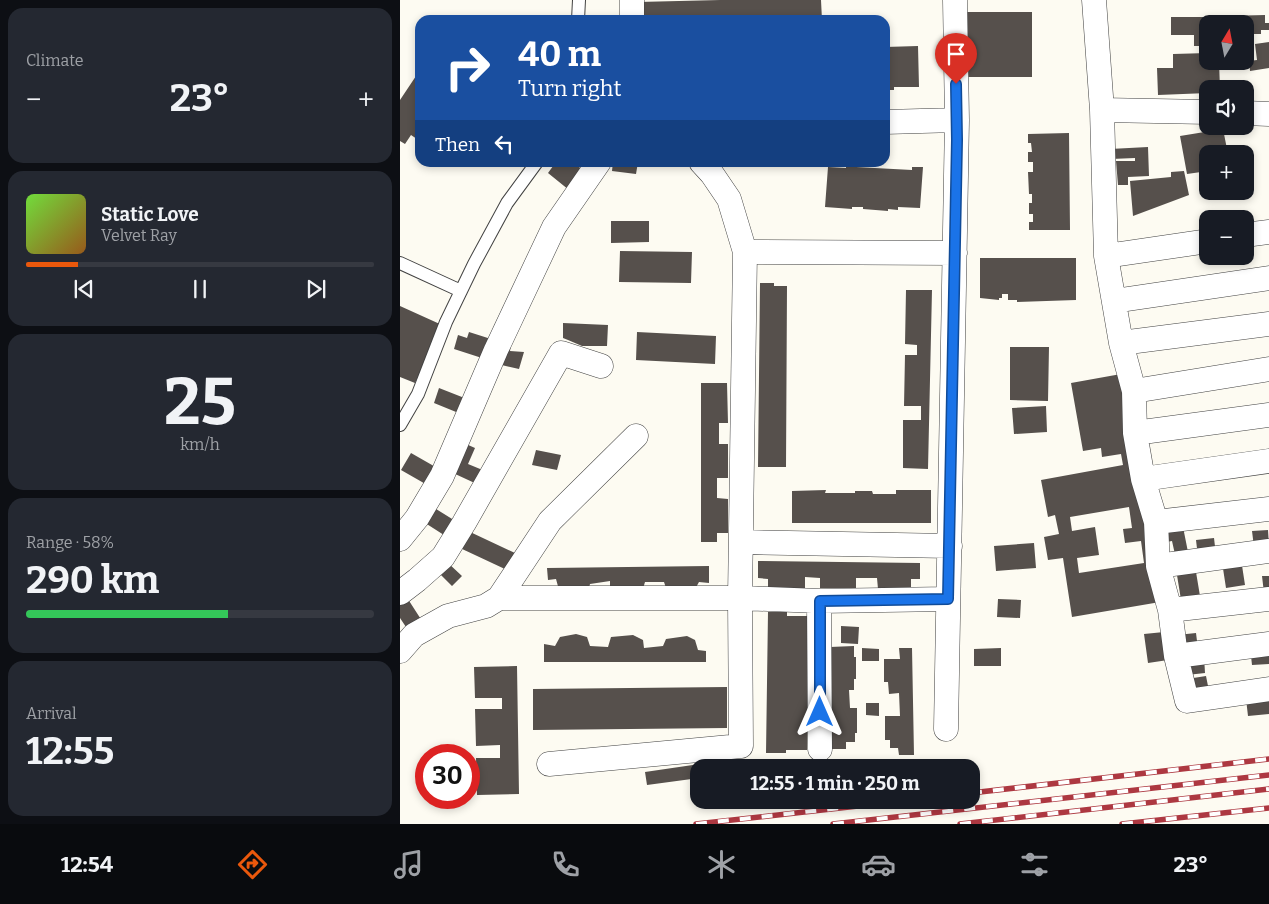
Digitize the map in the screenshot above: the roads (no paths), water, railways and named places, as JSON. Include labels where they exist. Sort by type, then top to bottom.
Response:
[{"type":"street","points":[[632,0],[632,15]]},
{"type":"street","points":[[946,729],[957,120],[955,0]]},
{"type":"street","points":[[1094,0],[1102,110],[1106,256],[1121,342],[1134,391],[1136,433],[1143,479],[1156,522],[1158,566],[1170,610],[1176,656],[1187,701],[1269,690]]},
{"type":"street","points":[[1102,110],[1199,112]]},
{"type":"street","points":[[1254,113],[1269,114]]},
{"type":"street","points":[[890,122],[957,120]]},
{"type":"street","points":[[400,539],[417,518],[442,476],[496,350],[554,227],[595,167]]},
{"type":"street","points":[[549,764],[741,746],[740,598],[745,252],[729,199],[706,167]]},
{"type":"street","points":[[1254,234],[1269,232]]},
{"type":"street","points":[[1106,256],[1199,242]]},
{"type":"street","points":[[745,252],[955,253]]},
{"type":"street","points":[[1114,301],[1269,278]]},
{"type":"street","points":[[1121,342],[1269,324]]},
{"type":"street","points":[[400,592],[443,557],[561,353],[601,366]]},
{"type":"street","points":[[1134,391],[1269,369]]},
{"type":"street","points":[[1136,433],[1269,415]]},
{"type":"street","points":[[400,651],[414,635],[448,616],[486,606],[499,598],[550,521],[636,436]]},
{"type":"street","points":[[1143,479],[1269,461]]},
{"type":"street","points":[[1156,522],[1269,509]]},
{"type":"street","points":[[742,542],[950,546]]},
{"type":"street","points":[[1158,566],[1269,551]]},
{"type":"street","points":[[499,598],[740,598],[820,601],[948,599]]},
{"type":"street","points":[[1170,610],[1269,599]]},
{"type":"street","points":[[820,601],[820,749]]},
{"type":"street","points":[[1176,656],[1269,644]]},
{"type":"lane","points":[[578,15],[579,0]]},
{"type":"lane","points":[[400,425],[418,394],[446,322],[461,291],[507,203],[532,167]]},
{"type":"lane","points":[[400,263],[461,291]]},
{"type":"railway","points":[[980,792],[1269,759]]},
{"type":"railway","points":[[833,824],[1269,775]]},
{"type":"railway","points":[[960,824],[1269,789]]},
{"type":"railway","points":[[1122,824],[1269,808]]},
{"type":"railway","points":[[696,824],[831,809]]}]
